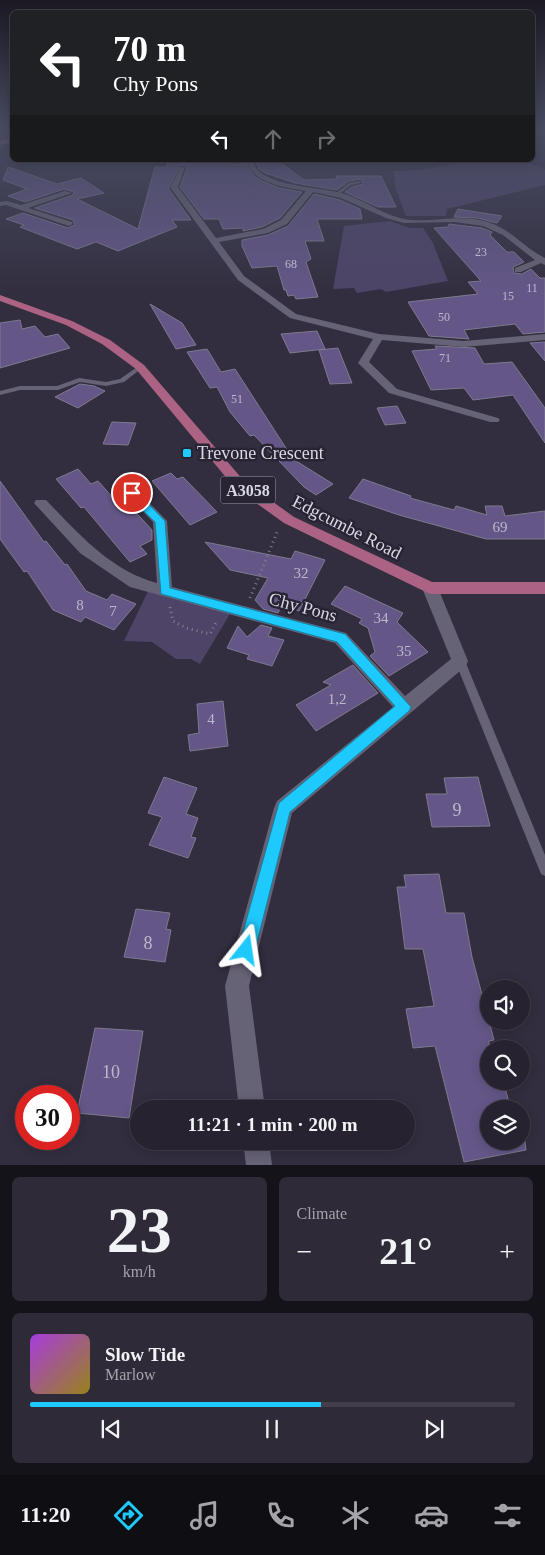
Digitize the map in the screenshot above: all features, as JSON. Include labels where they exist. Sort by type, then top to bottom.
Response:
[{"type":"main road","name":"Edgcumbe Road","points":[[0,298],[69,323],[106,342],[140,367],[239,484],[289,520],[430,588],[545,588]]},
{"type":"street","points":[[175,184],[174,187],[241,278],[293,316],[379,337],[464,344],[545,337]]},
{"type":"street","points":[[282,184],[338,194],[406,221],[466,220],[490,225],[505,231],[543,261]]},
{"type":"street","points":[[213,241],[264,231],[284,222],[310,190]]},
{"type":"street","points":[[20,208],[68,193]]},
{"type":"street","points":[[0,204],[7,203],[69,224]]},
{"type":"street","points":[[518,270],[543,261]]},
{"type":"street","points":[[379,337],[363,363],[393,391],[494,420]]},
{"type":"street","points":[[132,493],[160,521],[169,592]]},
{"type":"street","name":"Chy Pons","points":[[41,503],[85,549],[136,583],[340,638],[404,707]]},
{"type":"street","points":[[251,1100],[237,986],[284,808],[460,661],[430,588]]},
{"type":"street","points":[[257,1150],[259,1165]]},
{"type":"lane","points":[[338,194],[350,184]]},
{"type":"lane","points":[[0,394],[20,388],[58,388],[79,380],[106,384],[122,381],[140,367]]},
{"type":"lane","points":[[460,661],[545,870]]},
{"type":"path","points":[[244,612],[278,529]]},
{"type":"path","points":[[169,592],[171,614],[174,621],[180,626],[195,631],[210,634],[225,607]]},
{"type":"shaded area","points":[[395,184],[545,184],[447,209],[446,216],[406,216]]},
{"type":"shaded area","points":[[390,221],[410,228],[423,228],[433,243],[448,281],[386,292],[381,289],[357,293],[354,288],[333,289],[344,226]]},
{"type":"shaded area","points":[[150,587],[233,609],[200,664],[191,659],[176,659],[152,642],[124,641]]},
{"type":"building","points":[[15,184],[91,184],[104,193],[77,199],[138,229],[150,184],[170,184],[168,188],[191,220],[172,220],[177,227],[118,251],[96,242],[77,249],[20,227],[24,225],[6,219],[23,213],[68,228],[75,225],[73,220],[35,208],[73,195],[74,192],[64,189],[25,202],[8,196],[27,189]]},
{"type":"building","points":[[181,184],[270,184],[302,192],[280,218],[262,227],[243,231],[243,228],[223,229],[219,219],[204,219],[180,187]]},
{"type":"building","points":[[303,184],[345,184],[337,190]]},
{"type":"building","points":[[362,184],[385,184],[396,207],[378,207],[345,192],[352,187]]},
{"type":"building","points":[[314,194],[340,200],[360,209],[362,219],[317,219],[324,241],[305,241],[311,259],[306,262],[318,297],[296,299],[294,295],[288,296],[286,290],[284,290],[277,266],[252,268],[242,246],[242,240],[268,235],[288,226]]},
{"type":"building","points":[[458,209],[502,216],[497,223],[477,218],[454,217]]},
{"type":"building","points":[[449,224],[482,228],[492,232],[490,235],[507,252],[514,252],[524,262],[513,267],[514,273],[522,274],[531,269],[540,278],[545,278],[545,332],[523,334],[515,324],[464,330],[469,339],[429,336],[408,302],[478,294],[468,282],[481,281],[434,228],[448,227]]},
{"type":"building","points":[[150,304],[182,323],[196,345],[176,349]]},
{"type":"building","points":[[20,320],[22,329],[35,326],[45,337],[58,334],[70,348],[0,368],[0,323]]},
{"type":"building","points":[[317,331],[325,349],[290,353],[281,334]]},
{"type":"building","points":[[545,342],[545,361],[530,343]]},
{"type":"building","points":[[435,346],[475,348],[484,364],[512,362],[545,408],[545,443],[513,395],[473,400],[464,388],[431,390],[412,351],[437,349]]},
{"type":"building","points":[[338,348],[352,383],[330,384],[319,350]]},
{"type":"building","points":[[207,349],[221,372],[235,369],[293,459],[333,484],[316,495],[304,487],[254,435],[250,436],[230,412],[217,387],[210,388],[187,352]]},
{"type":"building","points":[[80,384],[94,386],[105,391],[78,408],[55,397]]},
{"type":"building","points":[[397,406],[406,423],[385,425],[377,408]]},
{"type":"building","points":[[112,422],[136,423],[128,445],[103,444]]},
{"type":"building","points":[[78,469],[91,484],[98,481],[123,509],[130,506],[152,530],[152,540],[140,546],[147,554],[130,562],[84,507],[81,508],[56,479]]},
{"type":"building","points":[[171,473],[177,479],[183,477],[217,512],[190,525],[152,481]]},
{"type":"building","points":[[363,479],[411,496],[410,498],[454,510],[456,506],[487,515],[485,506],[502,506],[505,516],[545,511],[545,539],[486,539],[399,515],[349,498]]},
{"type":"building","points":[[0,481],[44,542],[46,541],[65,565],[67,564],[86,591],[107,600],[112,594],[136,604],[114,630],[85,617],[81,622],[53,610],[27,571],[24,572],[0,539]]},
{"type":"building","points":[[205,542],[291,559],[295,551],[325,560],[299,611],[282,605],[278,613],[263,609],[255,600],[268,578],[230,570]]},
{"type":"building","points":[[345,586],[403,613],[397,622],[428,652],[389,676],[370,656],[375,652],[368,628],[359,623],[362,619],[331,604]]},
{"type":"building","points":[[261,625],[272,628],[268,636],[284,640],[272,666],[247,659],[249,655],[227,648],[238,626],[247,637]]},
{"type":"building","points":[[353,665],[378,693],[316,731],[296,705],[331,685],[323,682]]},
{"type":"building","points":[[223,701],[228,746],[190,751],[188,735],[199,733],[197,704]]},
{"type":"building","points":[[164,777],[197,788],[186,814],[198,818],[191,837],[196,838],[188,858],[149,845],[162,817],[148,813]]},
{"type":"building","points":[[478,777],[490,826],[432,827],[426,794],[447,794],[444,778]]},
{"type":"building","points":[[439,874],[446,913],[464,913],[480,987],[480,1030],[491,1030],[494,1040],[480,1040],[480,1090],[506,1090],[508,1100],[480,1100],[480,1150],[526,1150],[464,1162],[435,1046],[413,1048],[406,1009],[434,1006],[423,949],[405,949],[397,887],[406,887],[404,875]]},
{"type":"building","points":[[136,909],[170,913],[166,929],[171,930],[165,962],[124,957]]},
{"type":"building","points":[[95,1028],[143,1031],[132,1100],[130,1100],[129,1118],[80,1113],[80,1099]]},
{"type":"place","name":"Trevone Crescent","points":[[187,453]]},
{"type":"route","points":[[132,493],[160,521],[165,591],[340,638],[404,707],[284,808],[246,950]]}]
